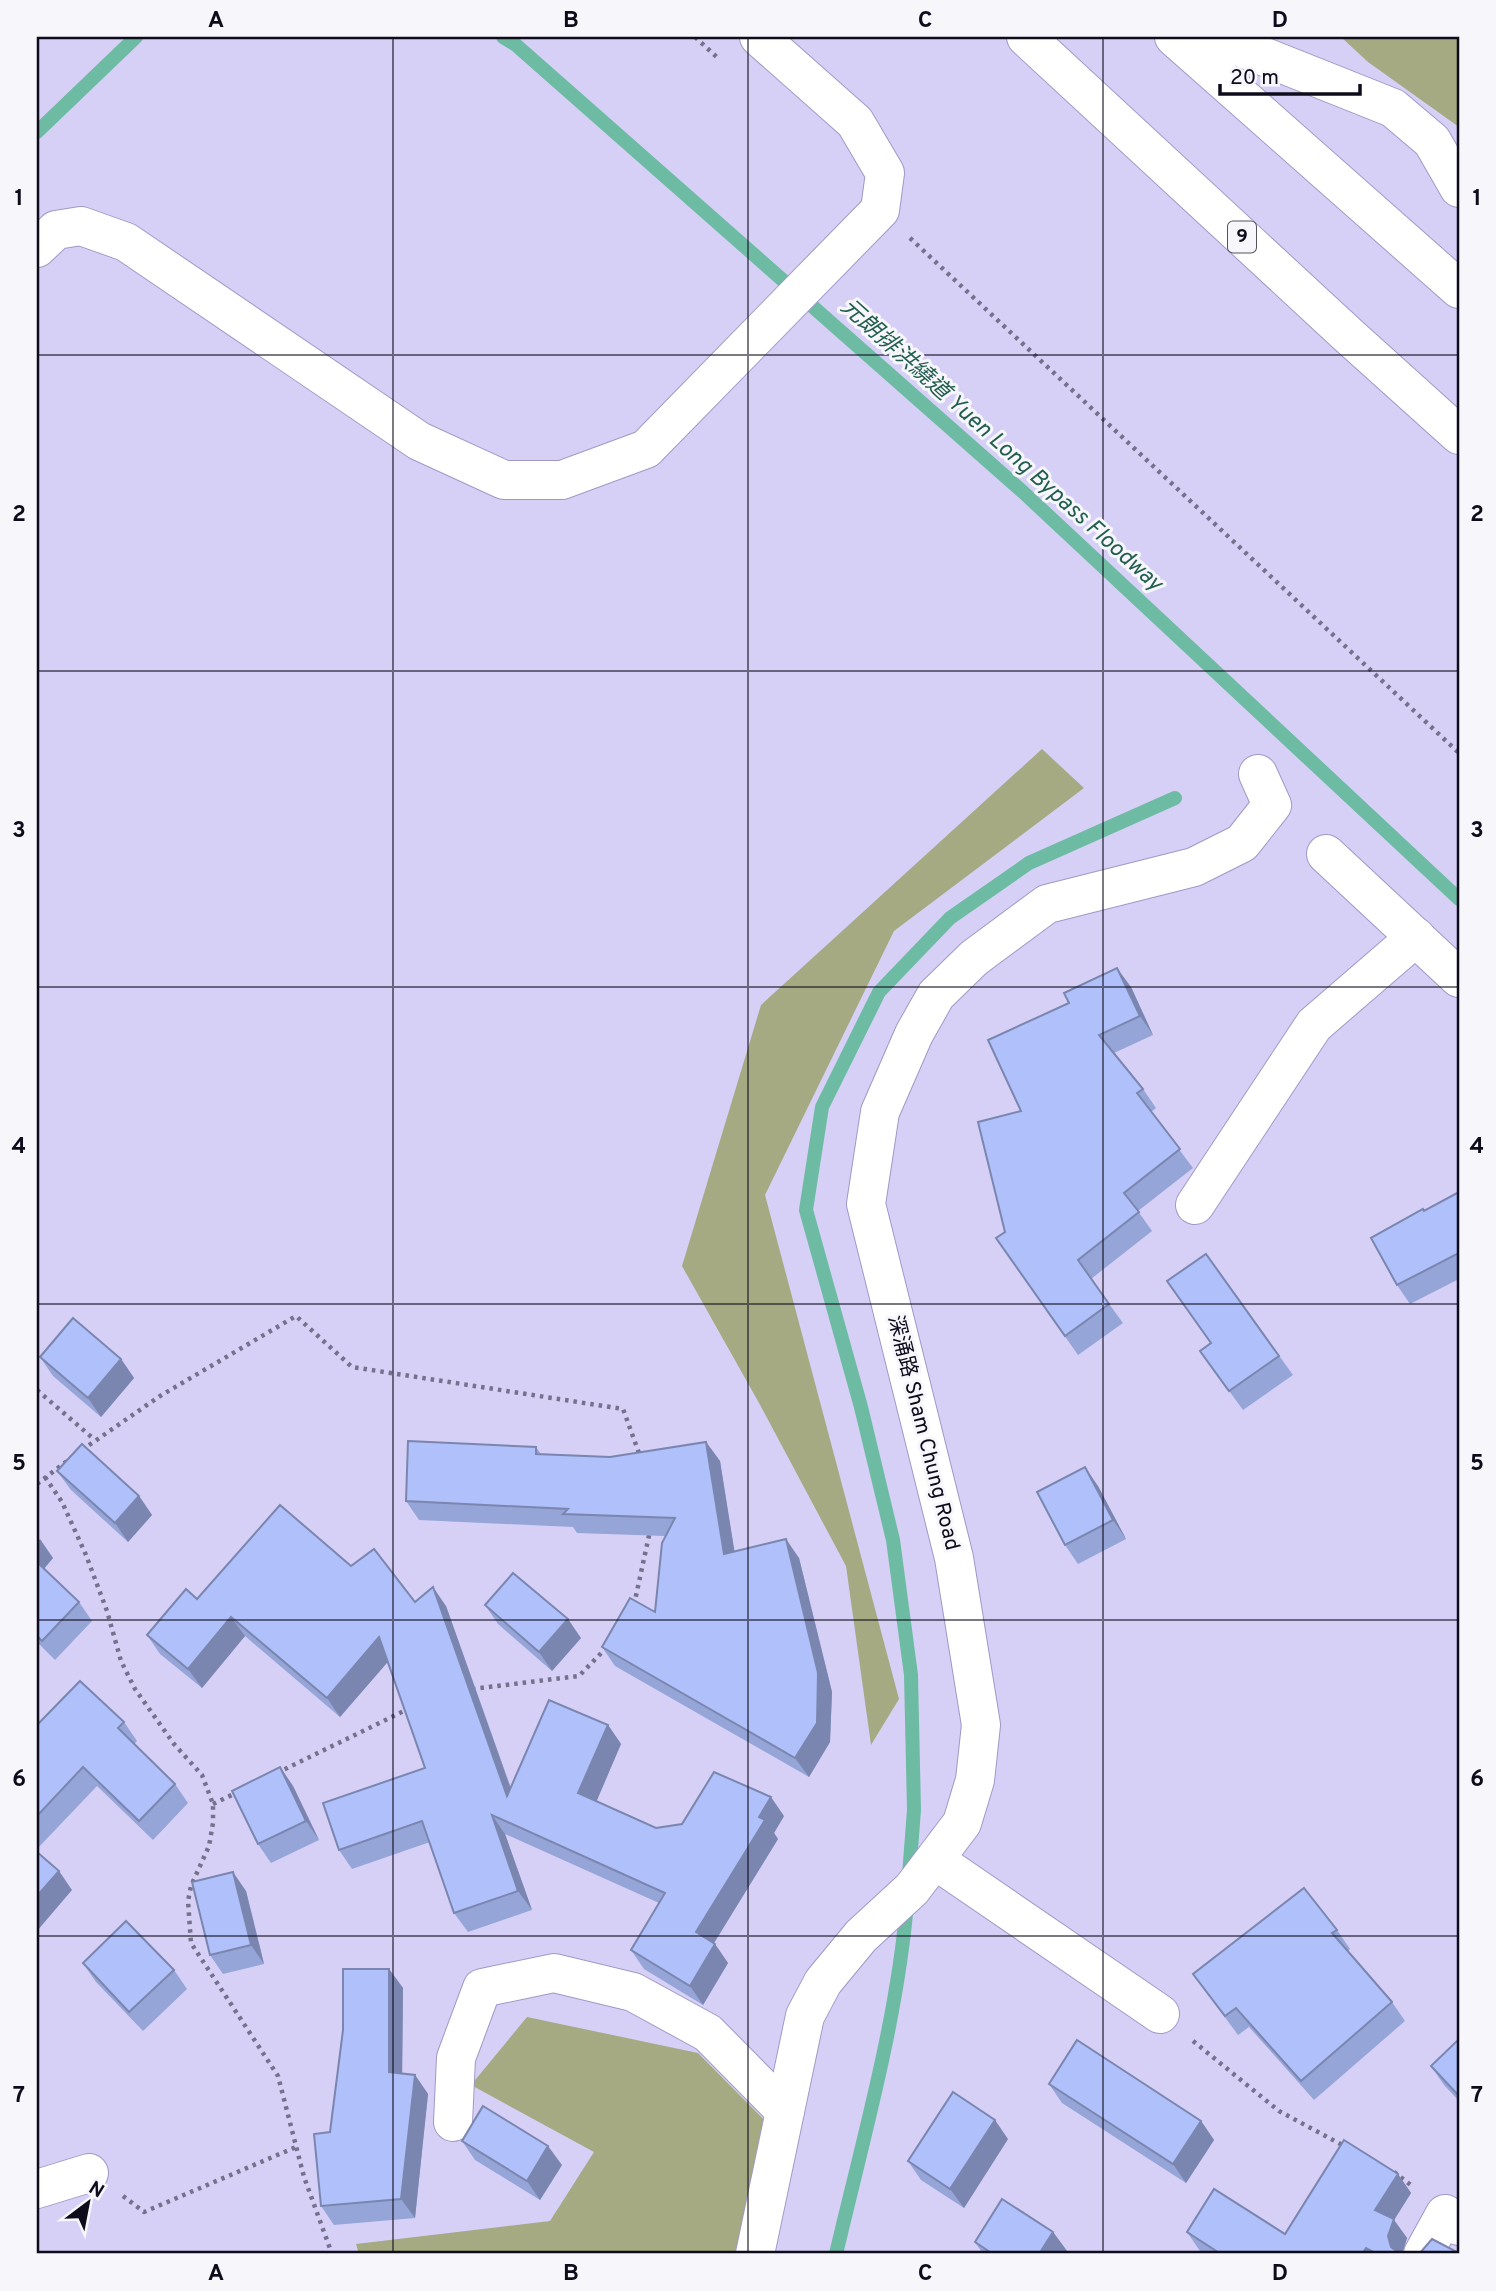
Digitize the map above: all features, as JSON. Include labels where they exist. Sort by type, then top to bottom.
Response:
[{"type":"main road","points":[[46,239],[81,226],[126,242],[419,441],[503,480],[562,480],[646,449],[880,210],[886,173],[855,122],[759,37]]},
{"type":"main road","name":"9","points":[[1026,37],[1459,435]]},
{"type":"main road","points":[[1174,37],[1459,289]]},
{"type":"main road","points":[[1215,37],[1393,108],[1432,141],[1459,188]]},
{"type":"main road","name":"深涌路 Sham Chung Road","points":[[755,2254],[804,2016],[823,1982],[861,1936],[912,1889],[962,1823],[975,1780],[981,1725],[954,1558],[866,1204],[880,1112],[914,1034],[936,995],[974,958],[1047,904],[1194,867],[1242,843],[1272,805],[1258,774]]},
{"type":"main road","points":[[1326,854],[1459,978]]},
{"type":"main road","points":[[1195,1205],[1314,1025],[1416,937]]},
{"type":"main road","points":[[935,1860],[1160,2014]]},
{"type":"main road","points":[[453,2122],[456,2058],[482,1987],[554,1973],[633,1992],[708,2033],[785,2111]]},
{"type":"main road","points":[[37,2189],[89,2173]]},
{"type":"main road","points":[[1423,2254],[1452,2220]]},
{"type":"path","points":[[695,37],[724,64]]},
{"type":"path","points":[[880,210],[1459,753]]},
{"type":"path","points":[[37,1484],[160,1396],[296,1316],[352,1367],[623,1409],[643,1467]]},
{"type":"path","points":[[37,1390],[95,1440]]},
{"type":"path","points":[[46,1477],[62,1503],[86,1555],[107,1611],[121,1661],[135,1689],[174,1744],[202,1775],[214,1804],[209,1846],[191,1886],[188,1901],[191,1943],[278,2076],[304,2177],[332,2254]]},
{"type":"path","points":[[634,1609],[650,1528]]},
{"type":"path","points":[[465,1690],[579,1676],[614,1640]]},
{"type":"path","points":[[273,1775],[416,1705]]},
{"type":"path","points":[[214,1804],[249,1787]]},
{"type":"path","points":[[1160,2014],[1279,2111],[1350,2149]]},
{"type":"path","points":[[89,2173],[144,2212],[296,2147]]},
{"type":"path","points":[[1385,2168],[1397,2174],[1452,2220]]},
{"type":"green space","points":[[1341,37],[1459,37],[1459,127],[1368,62]]},
{"type":"green space","points":[[1042,749],[1084,788],[894,931],[765,1195],[899,1699],[871,1745],[846,1566],[682,1266],[761,1005]]},
{"type":"green space","points":[[527,2017],[698,2053],[781,2137],[754,2254],[359,2254],[356,2244],[550,2221],[594,2152],[471,2085]]},
{"type":"building","points":[[1117,968],[1140,1016],[1099,1035],[1143,1089],[1137,1093],[1180,1149],[1124,1193],[1139,1212],[1078,1260],[1109,1304],[1065,1336],[996,1238],[1005,1232],[978,1122],[1021,1111],[988,1040],[1069,1003],[1064,993]]},
{"type":"building","points":[[1459,1192],[1459,1253],[1397,1285],[1371,1238]]},
{"type":"building","points":[[1206,1254],[1279,1356],[1229,1391],[1200,1351],[1211,1343],[1167,1281]]},
{"type":"building","points":[[73,1318],[121,1359],[88,1398],[40,1357]]},
{"type":"building","points":[[408,1441],[536,1447],[536,1454],[610,1457],[706,1442],[724,1554],[786,1539],[818,1673],[817,1723],[795,1758],[602,1647],[630,1598],[655,1612],[662,1543],[675,1518],[563,1514],[568,1509],[406,1501]]},
{"type":"building","points":[[82,1444],[139,1496],[115,1523],[57,1471]]},
{"type":"building","points":[[1085,1467],[1113,1520],[1065,1545],[1037,1492]]},
{"type":"building","points":[[280,1505],[351,1566],[374,1549],[415,1602],[433,1587],[507,1796],[549,1700],[608,1725],[578,1793],[656,1828],[682,1824],[714,1772],[771,1797],[759,1817],[765,1820],[696,1932],[715,1944],[690,1986],[631,1950],[665,1893],[492,1815],[518,1891],[454,1913],[422,1821],[339,1850],[323,1803],[425,1768],[379,1637],[327,1698],[231,1617],[188,1669],[147,1635],[186,1589],[197,1599]]},
{"type":"building","points":[[37,1562],[79,1602],[42,1641],[37,1636]]},
{"type":"building","points":[[513,1573],[568,1619],[539,1652],[485,1605]]},
{"type":"building","points":[[80,1681],[124,1722],[118,1728],[175,1784],[139,1821],[83,1767],[37,1816],[37,1725]]},
{"type":"building","points":[[280,1767],[306,1821],[258,1844],[232,1791]]},
{"type":"building","points":[[37,1852],[59,1871],[37,1896]]},
{"type":"building","points":[[233,1872],[251,1945],[210,1955],[192,1882]]},
{"type":"building","points":[[1304,1888],[1337,1930],[1332,1933],[1392,2002],[1301,2081],[1236,2008],[1225,2016],[1193,1974]]},
{"type":"building","points":[[126,1921],[174,1970],[129,2012],[83,1963]]},
{"type":"building","points":[[343,1969],[389,1969],[389,2072],[415,2075],[401,2199],[321,2206],[314,2134],[330,2132],[343,2030]]},
{"type":"building","points":[[1459,2039],[1459,2096],[1431,2066]]},
{"type":"building","points":[[1077,2040],[1201,2121],[1173,2164],[1049,2084]]},
{"type":"building","points":[[953,2092],[995,2120],[950,2189],[908,2161]]},
{"type":"building","points":[[483,2106],[548,2146],[527,2181],[462,2141]]},
{"type":"building","points":[[1344,2140],[1398,2174],[1375,2210],[1394,2219],[1388,2236],[1391,2247],[1400,2254],[1377,2254],[1366,2248],[1362,2254],[1221,2254],[1187,2232],[1214,2189],[1285,2234]]},
{"type":"building","points":[[1002,2199],[1053,2232],[1039,2254],[993,2254],[975,2242]]},
{"type":"building","points":[[1432,2239],[1459,2253],[1459,2254],[1419,2254]]},
{"type":"waterway","points":[[37,132],[136,37]]},
{"type":"waterway","name":"元朗排洪繞道 Yuen Long Bypass Floodway","points":[[503,37],[516,45],[1023,492],[1459,899]]},
{"type":"waterway","points":[[909,1875],[914,1810],[911,1675],[893,1540],[861,1407],[806,1210],[822,1107],[879,992],[950,918],[1029,863],[1175,798]]},
{"type":"waterway","points":[[836,2254],[887,2036],[907,1903]]}]
